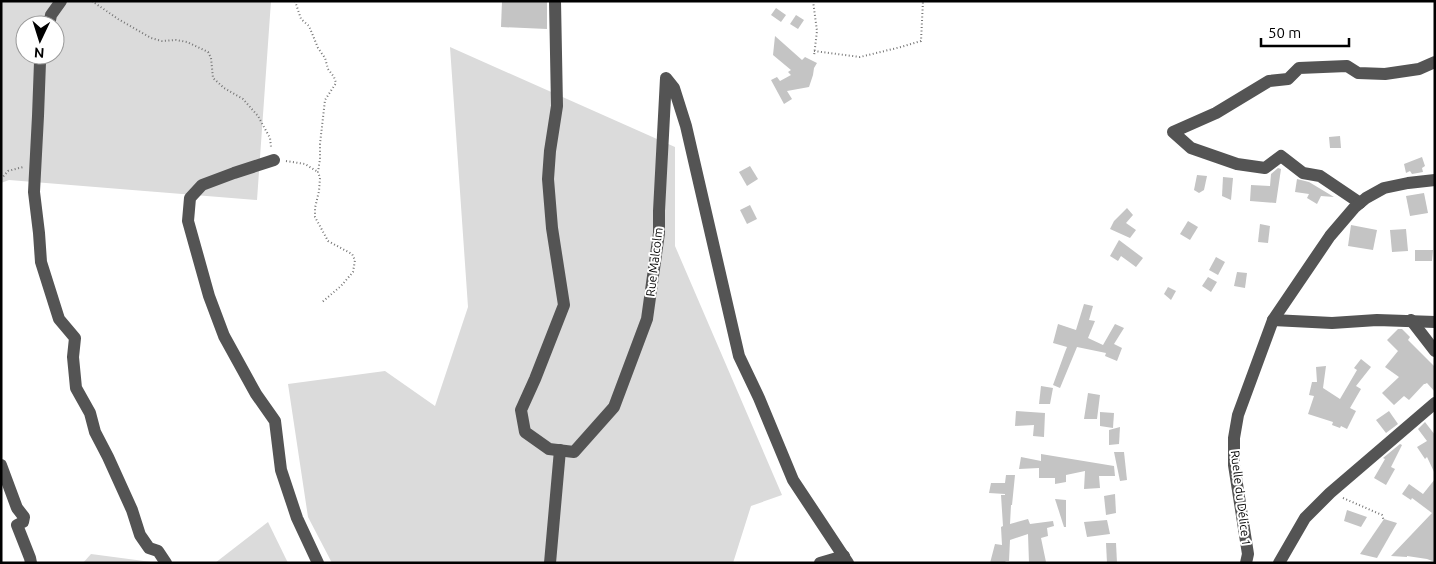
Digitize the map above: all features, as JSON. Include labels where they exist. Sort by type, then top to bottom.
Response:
[{"type":"street","points":[[51,15],[61,1]]},
{"type":"street","points":[[550,563],[560,450],[549,449],[525,432],[521,410],[539,370],[564,304],[552,228],[548,179],[557,106],[555,1]]},
{"type":"street","points":[[1360,203],[1320,176],[1303,173],[1281,156],[1265,168],[1236,164],[1191,148],[1173,132],[1216,113],[1269,81],[1288,79],[1299,68],[1347,66],[1358,73],[1385,74],[1419,69],[1435,62]]},
{"type":"street","points":[[40,65],[34,192],[41,262],[59,319],[75,338],[73,357],[76,388],[90,414],[95,432],[132,510],[140,535],[148,548],[158,551],[166,563]]},
{"type":"street","name":"Rue Malcolm","points":[[560,450],[574,452],[614,408],[647,320],[659,233],[666,78],[674,88],[686,126],[739,356],[759,398],[793,480],[846,560]]},
{"type":"street","points":[[274,160],[202,185],[190,198],[188,221],[209,296],[224,336],[256,394],[274,421],[281,470],[298,518],[318,563]]},
{"type":"street","name":"Ruelle du Délice 1","points":[[1246,563],[1248,554],[1234,465],[1234,438],[1238,415],[1273,320],[1330,236],[1354,208],[1384,188],[1435,180]]},
{"type":"street","points":[[1273,320],[1332,323],[1377,320],[1435,322]]},
{"type":"street","points":[[1411,320],[1435,351]]},
{"type":"street","points":[[1279,563],[1305,518],[1330,492],[1435,403]]},
{"type":"street","points":[[1,465],[17,508],[24,517],[23,522],[17,525],[31,563]]},
{"type":"street","points":[[820,563],[846,560]]},
{"type":"path","points":[[92,1],[118,20],[151,38],[162,41],[176,40],[187,42],[208,52],[211,58],[213,78],[224,88],[243,99],[258,116],[270,138],[274,160],[305,164],[318,172]]},
{"type":"path","points":[[295,1],[301,19],[309,26],[336,83],[325,100],[318,172],[320,178],[315,217],[328,241],[352,254],[355,260],[352,272],[341,286],[321,304]]},
{"type":"path","points":[[813,1],[818,31],[814,56]]},
{"type":"path","points":[[814,51],[860,57],[921,41],[923,1]]},
{"type":"path","points":[[1,179],[8,171],[35,164]]},
{"type":"path","points":[[1330,492],[1382,515],[1384,521]]},
{"type":"shaded area","points":[[1,1],[271,1],[257,200],[9,180],[1,183]]},
{"type":"shaded area","points":[[450,47],[675,147],[675,246],[782,495],[751,506],[733,563],[332,563],[308,517],[288,384],[385,371],[435,406],[468,307]]},
{"type":"shaded area","points":[[268,522],[288,563],[215,563]]},
{"type":"shaded area","points":[[91,554],[159,563],[83,563]]},
{"type":"building","points":[[502,1],[547,1],[547,29],[501,27]]},
{"type":"building","points":[[776,8],[786,15],[781,22],[771,15]]},
{"type":"building","points":[[796,15],[804,20],[798,29],[790,24]]},
{"type":"building","points":[[775,36],[802,60],[805,57],[817,63],[809,87],[787,91],[792,99],[784,104],[771,80],[777,77],[780,81],[791,75],[788,72],[791,70],[773,55]]},
{"type":"building","points":[[1340,136],[1341,148],[1330,148],[1329,137]]},
{"type":"building","points":[[1422,157],[1425,166],[1422,168],[1423,172],[1412,174],[1410,171],[1406,173],[1404,164]]},
{"type":"building","points":[[750,166],[758,179],[747,186],[739,172]]},
{"type":"building","points":[[1278,168],[1281,169],[1276,203],[1250,201],[1251,185],[1270,186],[1271,174]]},
{"type":"building","points":[[1197,175],[1207,176],[1204,190],[1199,193],[1194,190]]},
{"type":"building","points":[[1223,177],[1233,178],[1231,200],[1222,196]]},
{"type":"building","points":[[1297,179],[1309,182],[1334,197],[1321,196],[1317,204],[1307,198],[1309,194],[1295,192]]},
{"type":"building","points":[[1424,193],[1428,213],[1410,216],[1406,196]]},
{"type":"building","points":[[750,205],[757,219],[747,224],[740,210]]},
{"type":"building","points":[[1127,208],[1133,215],[1126,223],[1136,230],[1130,238],[1110,229],[1114,221]]},
{"type":"building","points":[[1188,221],[1198,227],[1190,240],[1180,234]]},
{"type":"building","points":[[1260,224],[1270,226],[1268,243],[1258,242]]},
{"type":"building","points":[[1351,225],[1377,230],[1373,250],[1348,246]]},
{"type":"building","points":[[1406,229],[1408,251],[1392,252],[1390,230]]},
{"type":"building","points":[[1119,240],[1143,258],[1136,267],[1121,256],[1118,261],[1110,256]]},
{"type":"building","points":[[1415,250],[1433,250],[1432,261],[1415,261]]},
{"type":"building","points":[[1216,257],[1225,262],[1218,275],[1209,270]]},
{"type":"building","points":[[1237,272],[1247,273],[1245,288],[1234,286]]},
{"type":"building","points":[[1208,277],[1217,282],[1211,292],[1202,286]]},
{"type":"building","points":[[1168,287],[1176,291],[1171,300],[1164,294]]},
{"type":"building","points":[[1084,304],[1093,306],[1089,320],[1095,321],[1088,338],[1103,345],[1115,324],[1124,328],[1114,344],[1122,348],[1117,361],[1105,356],[1106,353],[1077,347],[1060,388],[1053,385],[1067,347],[1053,343],[1058,324],[1076,330]]},
{"type":"building","points":[[1398,329],[1402,329],[1410,337],[1408,340],[1435,367],[1435,392],[1427,383],[1409,400],[1404,396],[1394,405],[1382,393],[1399,377],[1385,367],[1398,351],[1387,340]]},
{"type":"building","points":[[1361,359],[1371,367],[1356,386],[1361,389],[1350,408],[1356,411],[1347,429],[1332,425],[1333,422],[1308,414],[1314,396],[1309,395],[1312,382],[1317,382],[1316,367],[1326,366],[1323,388],[1340,399],[1357,370],[1354,368]]},
{"type":"building","points":[[1041,386],[1053,388],[1050,404],[1039,404]]},
{"type":"building","points":[[1088,393],[1100,395],[1097,419],[1084,419]]},
{"type":"building","points":[[1016,411],[1045,413],[1044,437],[1033,436],[1034,425],[1015,426]]},
{"type":"building","points":[[1389,411],[1398,424],[1386,433],[1376,420]]},
{"type":"building","points":[[1100,412],[1114,413],[1113,428],[1100,426]]},
{"type":"building","points":[[1425,422],[1435,435],[1435,474],[1427,457],[1425,459],[1417,447],[1427,441],[1418,429]]},
{"type":"building","points":[[1120,427],[1119,444],[1109,445],[1109,430]]},
{"type":"building","points":[[1400,444],[1402,445],[1391,467],[1395,469],[1386,485],[1374,478],[1385,459],[1383,458]]},
{"type":"building","points":[[1114,452],[1124,452],[1127,480],[1120,481]]},
{"type":"building","points":[[1041,454],[1114,466],[1115,476],[1099,476],[1100,488],[1084,489],[1085,471],[1066,475],[1066,482],[1055,484],[1055,478],[1039,478],[1039,468],[1019,469],[1021,457],[1041,461]]},
{"type":"building","points":[[1006,475],[1015,475],[1010,524],[1028,519],[1030,524],[1053,521],[1054,526],[1047,528],[1048,536],[1041,538],[1046,562],[1029,563],[1028,534],[1010,540],[1009,561],[990,563],[995,544],[1002,545],[1001,495],[1005,494],[989,493],[991,483],[1005,483]]},
{"type":"building","points":[[1435,479],[1435,562],[1407,556],[1391,556],[1432,513],[1412,498],[1411,500],[1402,494],[1409,484],[1423,494]]},
{"type":"building","points":[[1115,494],[1116,513],[1106,515],[1104,496]]},
{"type":"building","points":[[1055,499],[1066,500],[1066,527],[1064,527]]},
{"type":"building","points":[[1347,510],[1367,517],[1361,527],[1344,521]]},
{"type":"building","points":[[1384,519],[1397,523],[1377,558],[1360,554]]},
{"type":"building","points":[[1107,520],[1110,534],[1087,537],[1084,522]]},
{"type":"building","points":[[1106,543],[1116,543],[1117,563],[1107,563]]}]
